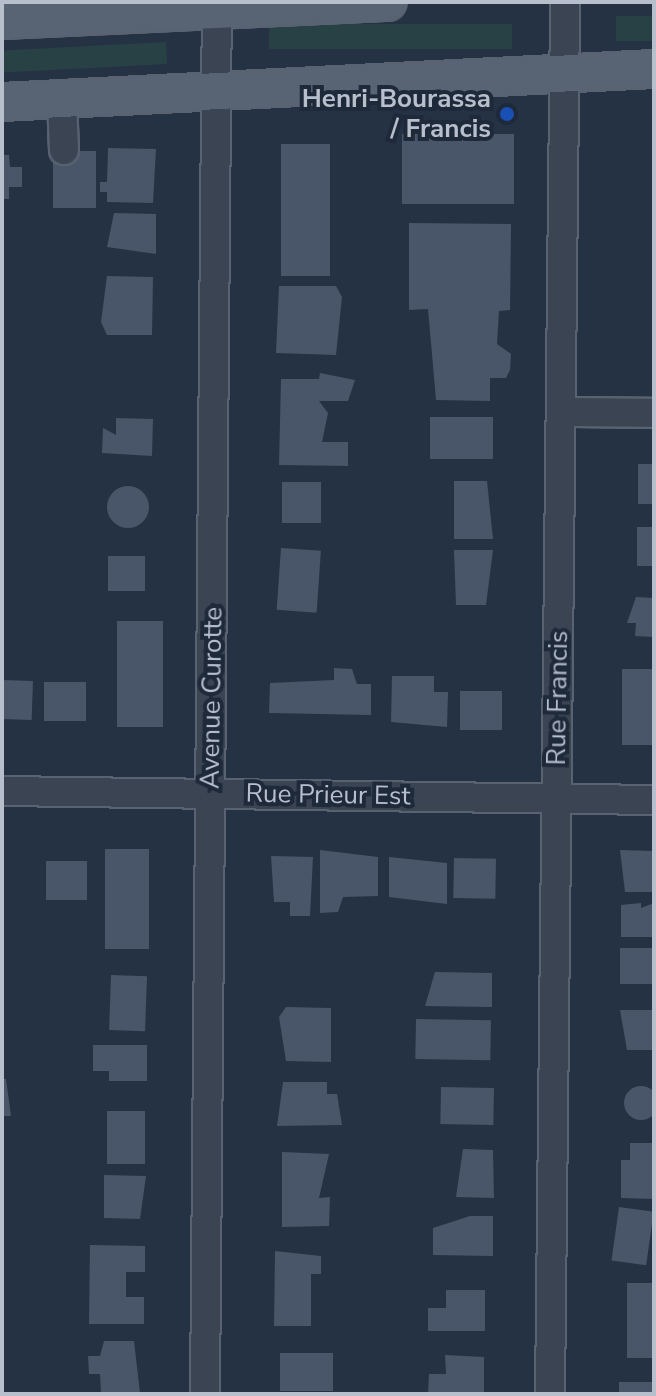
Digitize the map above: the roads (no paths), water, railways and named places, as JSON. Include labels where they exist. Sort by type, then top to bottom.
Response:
[{"type":"main road","points":[[2,20],[216,6],[388,2]]},
{"type":"main road","points":[[2,102],[565,76],[654,69]]},
{"type":"street","name":"Rue Francis","points":[[550,1394],[563,412],[565,2]]},
{"type":"street","name":"Avenue Curotte","points":[[205,1394],[216,6]]},
{"type":"street","points":[[62,99],[64,150]]},
{"type":"street","points":[[563,412],[654,413]]},
{"type":"street","name":"Rue Prieur Est","points":[[2,791],[654,800]]},
{"type":"place","name":"Henri-Bourassa / Francis","points":[[507,114]]}]
